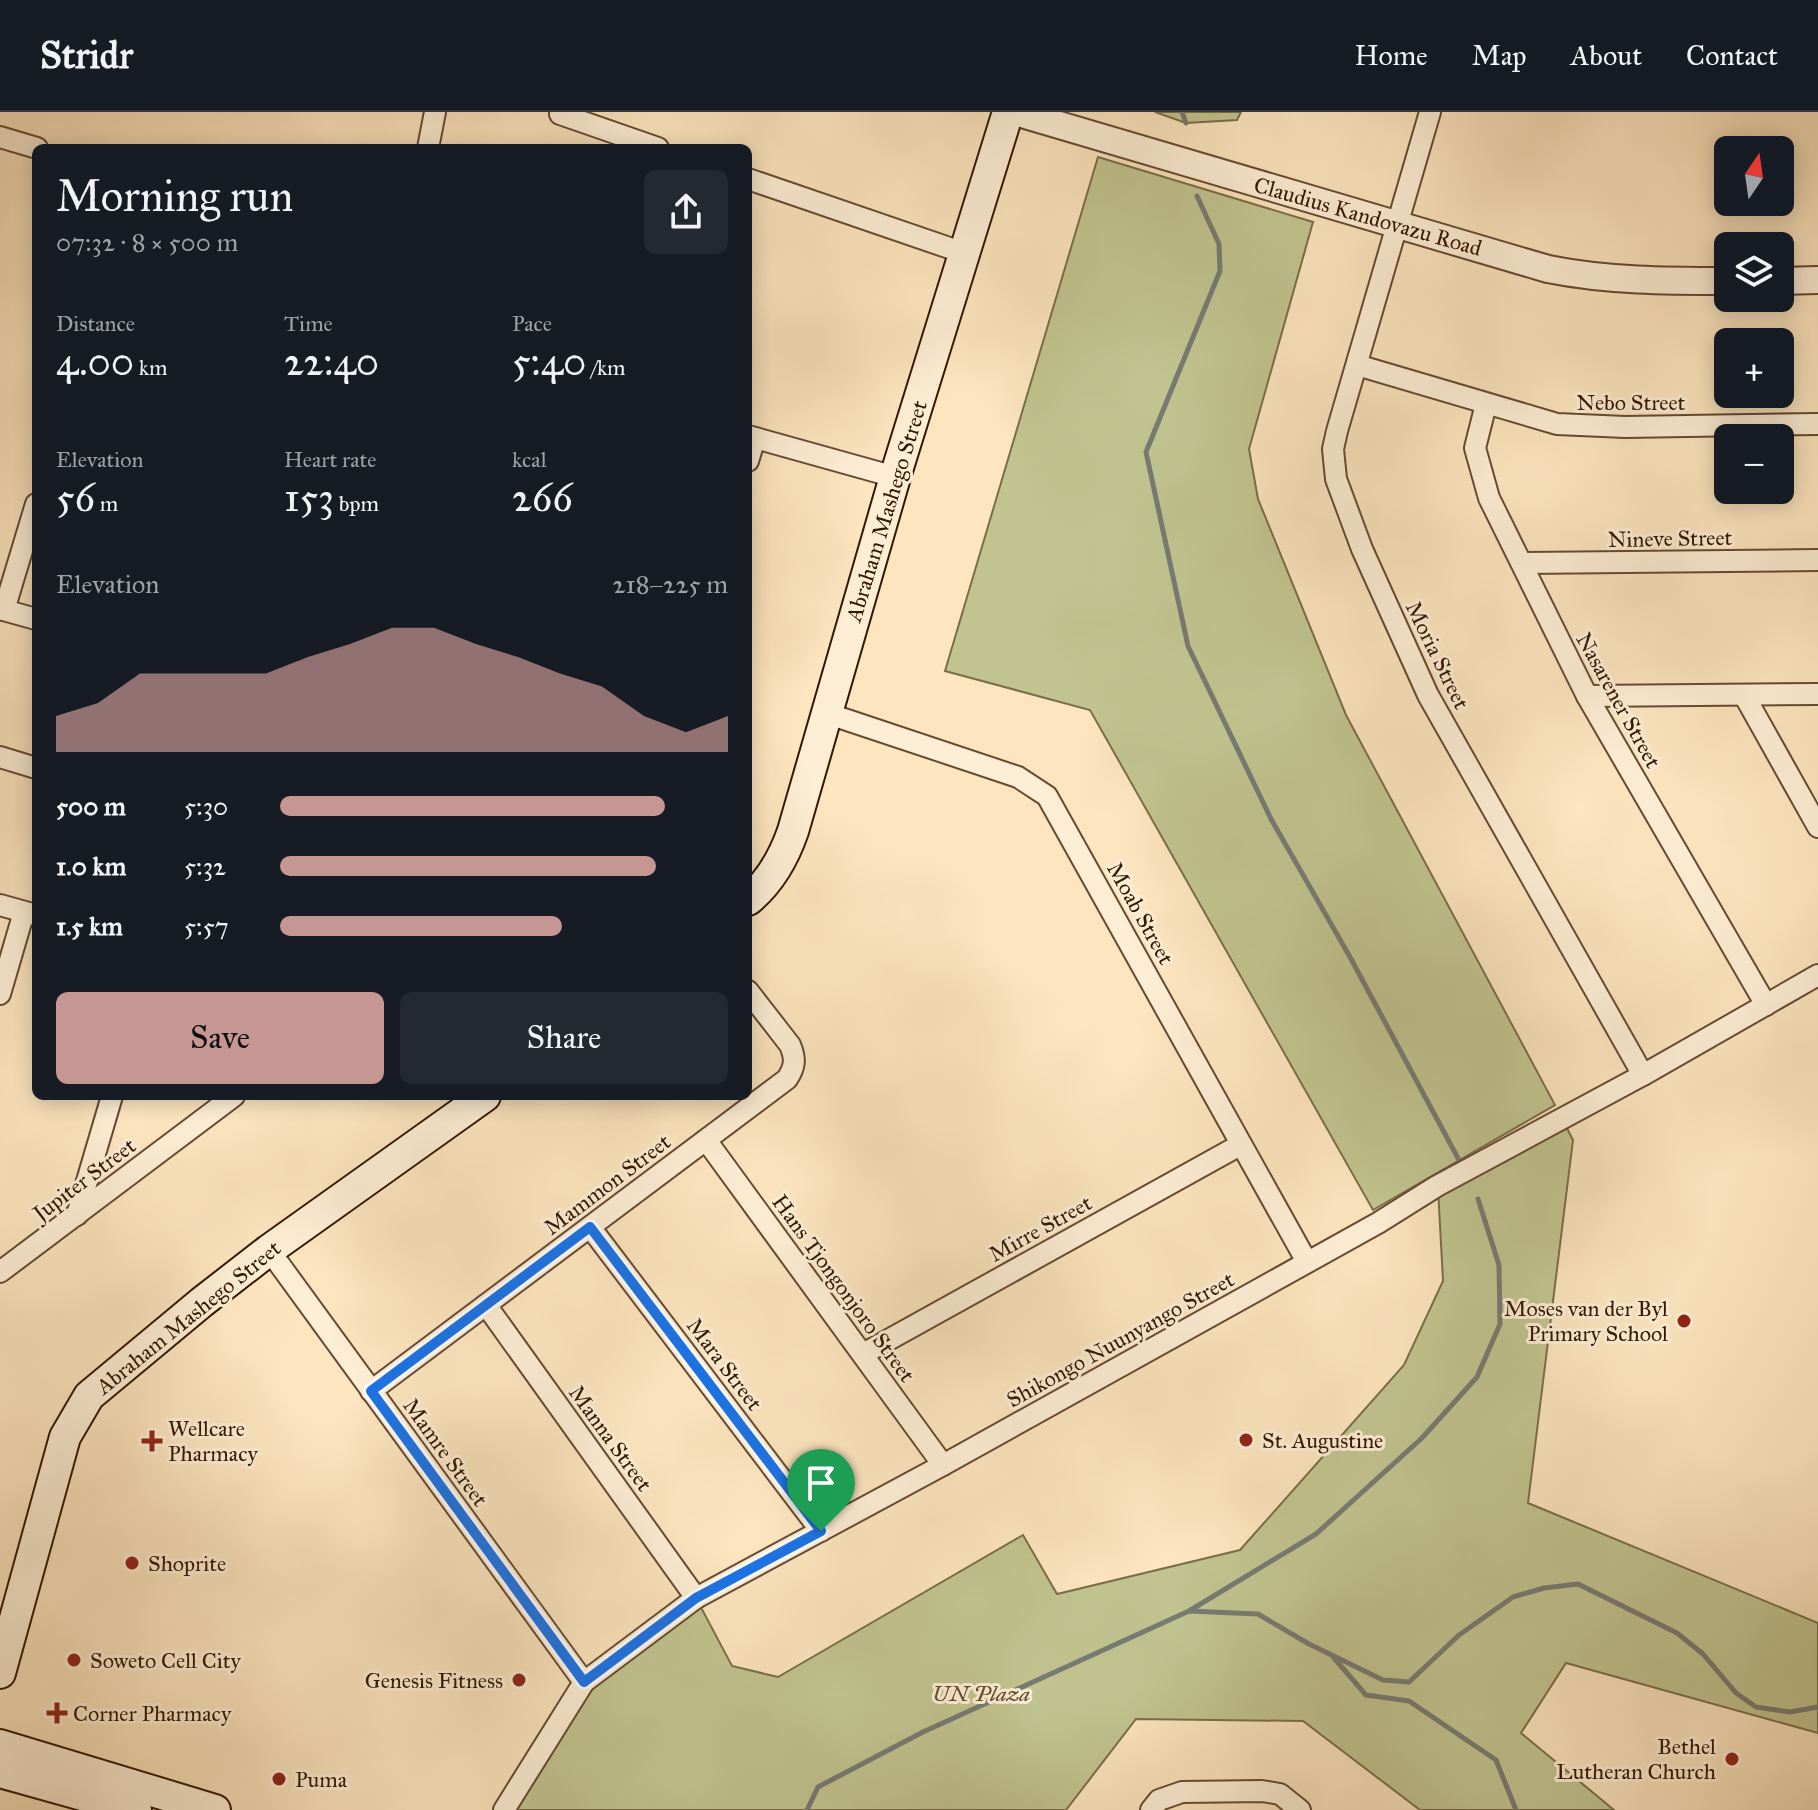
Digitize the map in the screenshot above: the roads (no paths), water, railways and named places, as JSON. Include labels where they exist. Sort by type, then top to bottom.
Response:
[{"type":"main road","name":"Abraham Mashego Street","points":[[752,896],[771,876],[790,840],[895,477],[1008,112]]},
{"type":"main road","name":"Abraham Mashego Street","points":[[0,1673],[65,1437],[89,1396],[269,1250],[479,1100]]},
{"type":"main road","points":[[0,1745],[215,1810]]},
{"type":"main road","points":[[0,1772],[136,1810]]},
{"type":"street","points":[[429,144],[435,112]]},
{"type":"street","points":[[561,112],[646,144]]},
{"type":"street","name":"Claudius Kandovazu Road","points":[[1015,112],[1548,269],[1594,278],[1714,281]]},
{"type":"street","name":"Moria Street","points":[[1430,112],[1337,431],[1333,462],[1336,479],[1362,549],[1428,695],[1643,1075]]},
{"type":"street","points":[[0,137],[32,147]]},
{"type":"street","points":[[752,180],[964,253]]},
{"type":"street","points":[[1794,281],[1818,280]]},
{"type":"street","name":"Nebo Street","points":[[1357,365],[1575,427],[1818,424]]},
{"type":"street","name":"Nasarener Street","points":[[1486,404],[1475,448],[1489,498],[1587,696],[1766,1005]]},
{"type":"street","points":[[752,437],[895,477]]},
{"type":"street","points":[[32,516],[2,609],[32,618]]},
{"type":"street","name":"Nineve Street","points":[[1522,563],[1818,560]]},
{"type":"street","points":[[1587,696],[1818,694]]},
{"type":"street","points":[[1744,695],[1818,827]]},
{"type":"street","name":"Moab Street","points":[[826,713],[1018,777],[1047,796],[1307,1262]]},
{"type":"street","points":[[0,757],[32,767]]},
{"type":"street","points":[[0,905],[30,914],[0,994]]},
{"type":"street","name":"Shikongo Nuunyango Street","points":[[504,1810],[584,1682],[696,1598],[943,1465],[1818,975]]},
{"type":"street","name":"Mammon Street","points":[[371,1391],[781,1086],[795,1068],[795,1055],[752,996]]},
{"type":"street","points":[[77,1215],[111,1100]]},
{"type":"street","name":"Jupiter Street","points":[[0,1272],[229,1100]]},
{"type":"street","name":"Hans Tjongonjoro Street","points":[[706,1140],[943,1465]]},
{"type":"street","name":"Mirre Street","points":[[863,1354],[1240,1145]]},
{"type":"street","name":"Mara Street","points":[[590,1227],[821,1531]]},
{"type":"street","name":"Mamre Street","points":[[269,1250],[584,1682]]},
{"type":"street","name":"Manna Street","points":[[486,1305],[696,1598]]},
{"type":"street","points":[[1151,1810],[1159,1800],[1182,1792],[1262,1791],[1280,1794],[1300,1810]]},
{"type":"waterway","points":[[1182,112],[1186,123]]},
{"type":"waterway","points":[[1197,196],[1219,244],[1220,271],[1146,452],[1188,646],[1271,819],[1350,957],[1459,1160]]},
{"type":"waterway","points":[[807,1810],[818,1787],[923,1732],[1189,1611],[1316,1534],[1422,1438],[1477,1377],[1500,1324],[1499,1265],[1478,1199]]},
{"type":"waterway","points":[[1189,1611],[1258,1614],[1309,1644],[1383,1680],[1409,1682],[1459,1635],[1513,1597],[1544,1588],[1578,1584],[1677,1633],[1703,1654],[1736,1693],[1756,1707],[1790,1712],[1818,1707]]},
{"type":"waterway","points":[[1334,1658],[1366,1695],[1409,1701],[1496,1760],[1516,1810]]},
{"type":"place","name":"Moses van der Byl Primary School","points":[[1684,1321]]},
{"type":"place","name":"St. Augustine","points":[[1246,1440]]},
{"type":"place","name":"Wellcare Pharmacy","points":[[152,1441]]},
{"type":"place","name":"Shoprite","points":[[132,1563]]},
{"type":"place","name":"Soweto Cell City","points":[[74,1660]]},
{"type":"place","name":"Genesis Fitness","points":[[519,1680]]},
{"type":"place","name":"Corner Pharmacy","points":[[57,1713]]},
{"type":"place","name":"Bethel Lutheran Church","points":[[1732,1759]]},
{"type":"place","name":"Puma","points":[[279,1779]]},
{"type":"park label","name":"UN Plaza","points":[[981,1693]]}]
